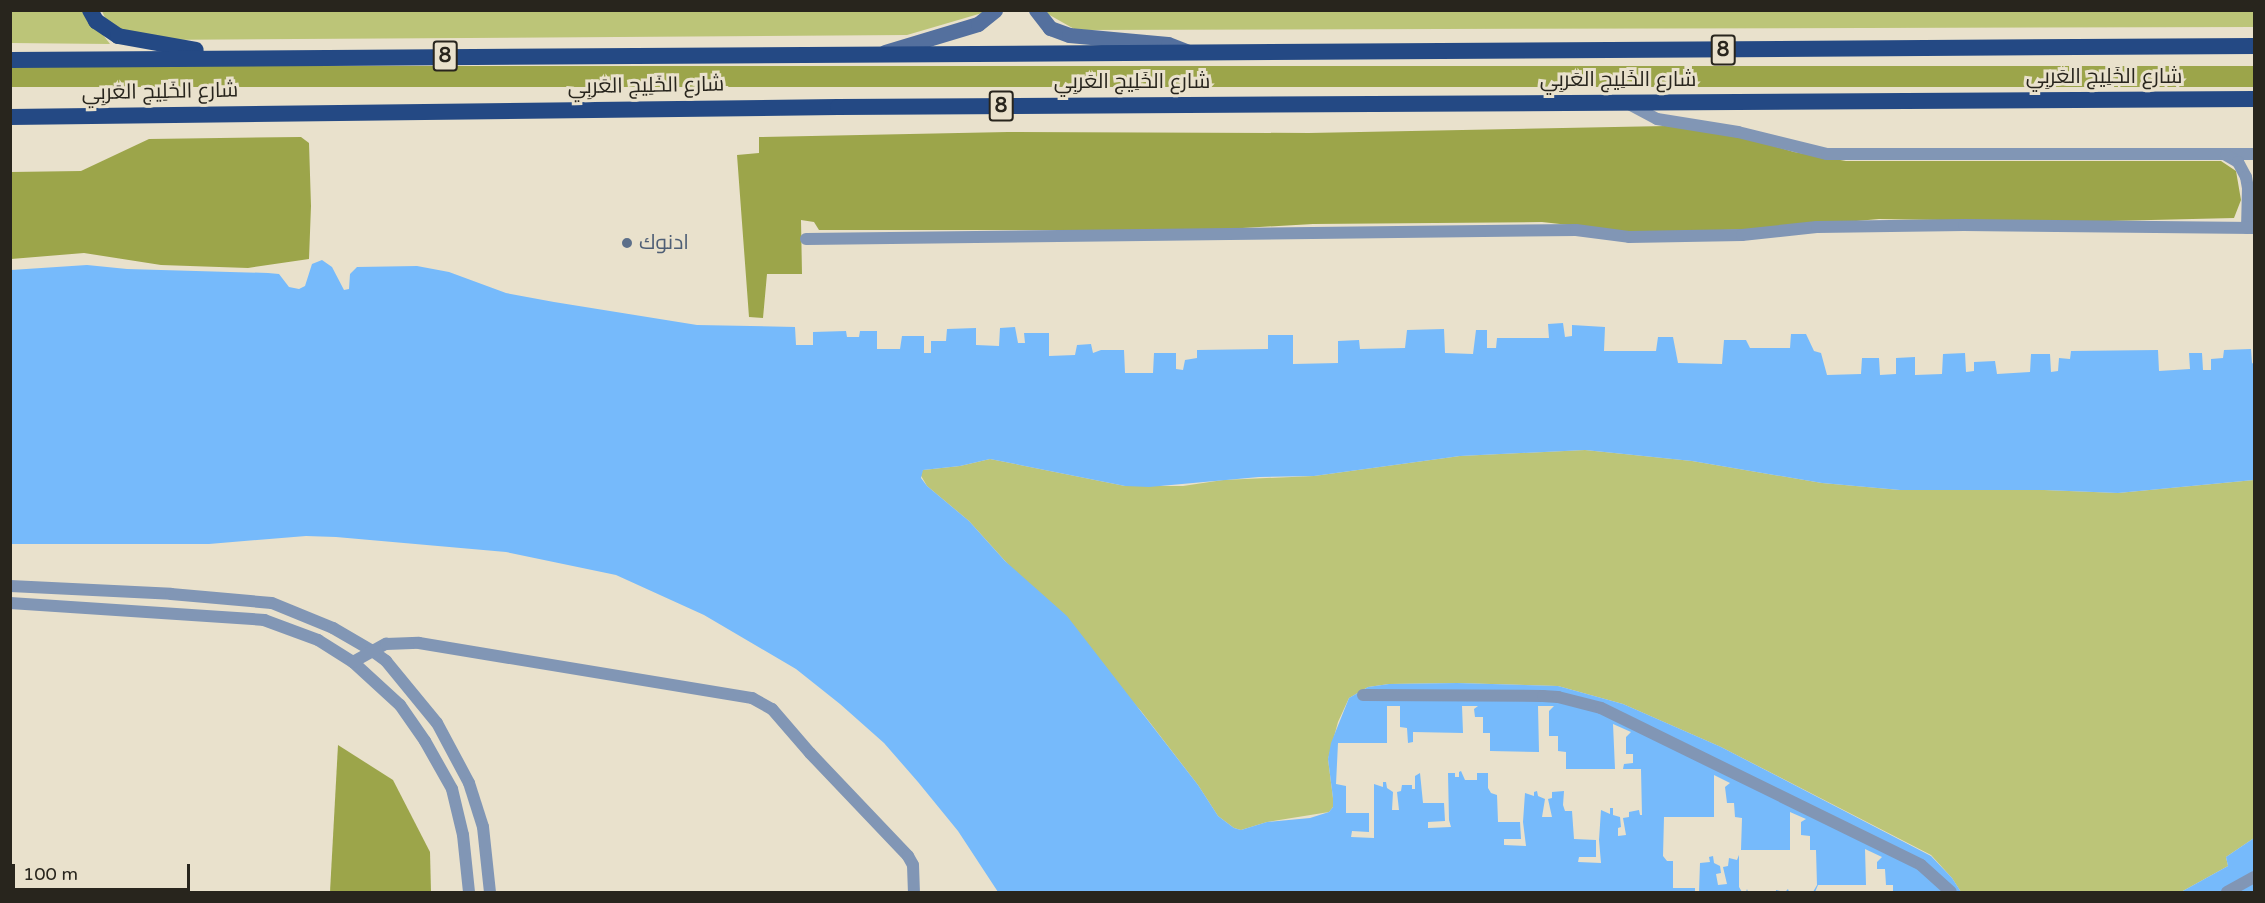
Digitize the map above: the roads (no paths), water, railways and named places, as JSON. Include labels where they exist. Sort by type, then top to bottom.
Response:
[{"type":"highway","points":[[90,10],[96,21],[118,36],[241,58]]},
{"type":"highway","name":"شارع الخَلِيج العَربِي","points":[[10,60],[2254,46]]},
{"type":"highway","name":"شارع الخَلِيج العَربِي","points":[[10,117],[838,106],[2254,99]]},
{"type":"main road","points":[[880,54],[978,24],[996,10]]},
{"type":"main road","points":[[1036,10],[1050,28],[1069,35],[1168,44],[1192,53]]},
{"type":"street","points":[[1626,102],[1657,119],[1738,132],[1794,148],[1827,154],[2254,154]]},
{"type":"street","points":[[806,239],[1576,230],[1629,237],[1742,235],[1817,228],[1964,225],[2251,228],[2248,188],[2243,169],[2238,162],[2219,153]]},
{"type":"street","points":[[2248,188],[2254,172]]},
{"type":"street","points":[[10,586],[171,594],[272,603],[333,628],[371,650],[386,661],[437,723],[469,783],[483,827],[490,892]]},
{"type":"street","points":[[10,603],[264,620],[318,640],[352,662],[400,705],[425,741],[452,789],[464,835],[469,892]]},
{"type":"street","points":[[352,662],[386,644],[419,642],[752,698],[772,709],[810,753],[908,856],[913,866],[914,892]]},
{"type":"street","points":[[1363,695],[1543,696],[1558,697],[1601,708],[1921,865],[1951,892]]},
{"type":"street","points":[[2227,892],[2254,877]]},
{"type":"water","points":[[322,260],[332,267],[344,290],[349,289],[350,274],[357,267],[417,266],[449,272],[506,293],[554,302],[697,325],[795,327],[796,345],[813,345],[813,332],[846,331],[847,337],[859,337],[860,331],[877,331],[877,349],[900,349],[902,336],[924,336],[924,353],[931,353],[931,341],[946,341],[947,329],[976,328],[976,345],[999,346],[1000,328],[1015,327],[1018,343],[1025,343],[1024,333],[1049,333],[1049,356],[1075,355],[1077,345],[1091,344],[1093,353],[1101,350],[1124,350],[1125,373],[1153,373],[1154,353],[1176,353],[1176,369],[1183,370],[1185,360],[1197,358],[1197,350],[1268,349],[1268,335],[1293,335],[1293,364],[1338,363],[1338,341],[1359,340],[1360,349],[1405,348],[1407,330],[1444,329],[1445,353],[1473,354],[1476,330],[1487,330],[1487,348],[1496,348],[1497,338],[1549,338],[1548,324],[1563,323],[1565,337],[1572,336],[1572,325],[1605,327],[1604,351],[1656,351],[1658,337],[1673,337],[1678,363],[1722,364],[1724,340],[1746,340],[1750,348],[1790,348],[1791,334],[1806,334],[1814,351],[1821,353],[1827,375],[1861,374],[1862,358],[1879,358],[1880,375],[1896,374],[1896,358],[1915,357],[1915,375],[1942,374],[1943,354],[1965,353],[1966,372],[1974,371],[1974,362],[1995,361],[1997,374],[2030,372],[2031,354],[2050,354],[2051,372],[2058,371],[2059,358],[2070,359],[2071,351],[2158,350],[2159,371],[2190,369],[2189,353],[2202,353],[2203,370],[2211,370],[2211,359],[2223,358],[2224,350],[2251,349],[2254,364],[2254,480],[2118,493],[2044,490],[1900,490],[1822,483],[1692,461],[1585,450],[1460,456],[1314,476],[1259,477],[1149,487],[1125,486],[990,459],[960,466],[923,470],[921,478],[927,486],[969,521],[1005,561],[1067,616],[1198,785],[1218,816],[1234,828],[1241,830],[1267,822],[1310,818],[1329,812],[1333,807],[1328,759],[1331,743],[1349,698],[1368,687],[1389,684],[1457,683],[1558,686],[1623,704],[1721,747],[1931,856],[1952,878],[1961,892],[998,892],[958,831],[918,782],[884,743],[840,704],[796,669],[704,615],[616,575],[506,552],[336,537],[306,536],[209,544],[11,544],[11,270],[87,265],[127,269],[268,273],[279,274],[289,287],[299,289],[305,286],[312,264]]},
{"type":"water","points":[[2254,838],[2254,892],[2181,892],[2228,866],[2226,857]]},
{"type":"place","name":"ادنوك","points":[[627,243]]}]
